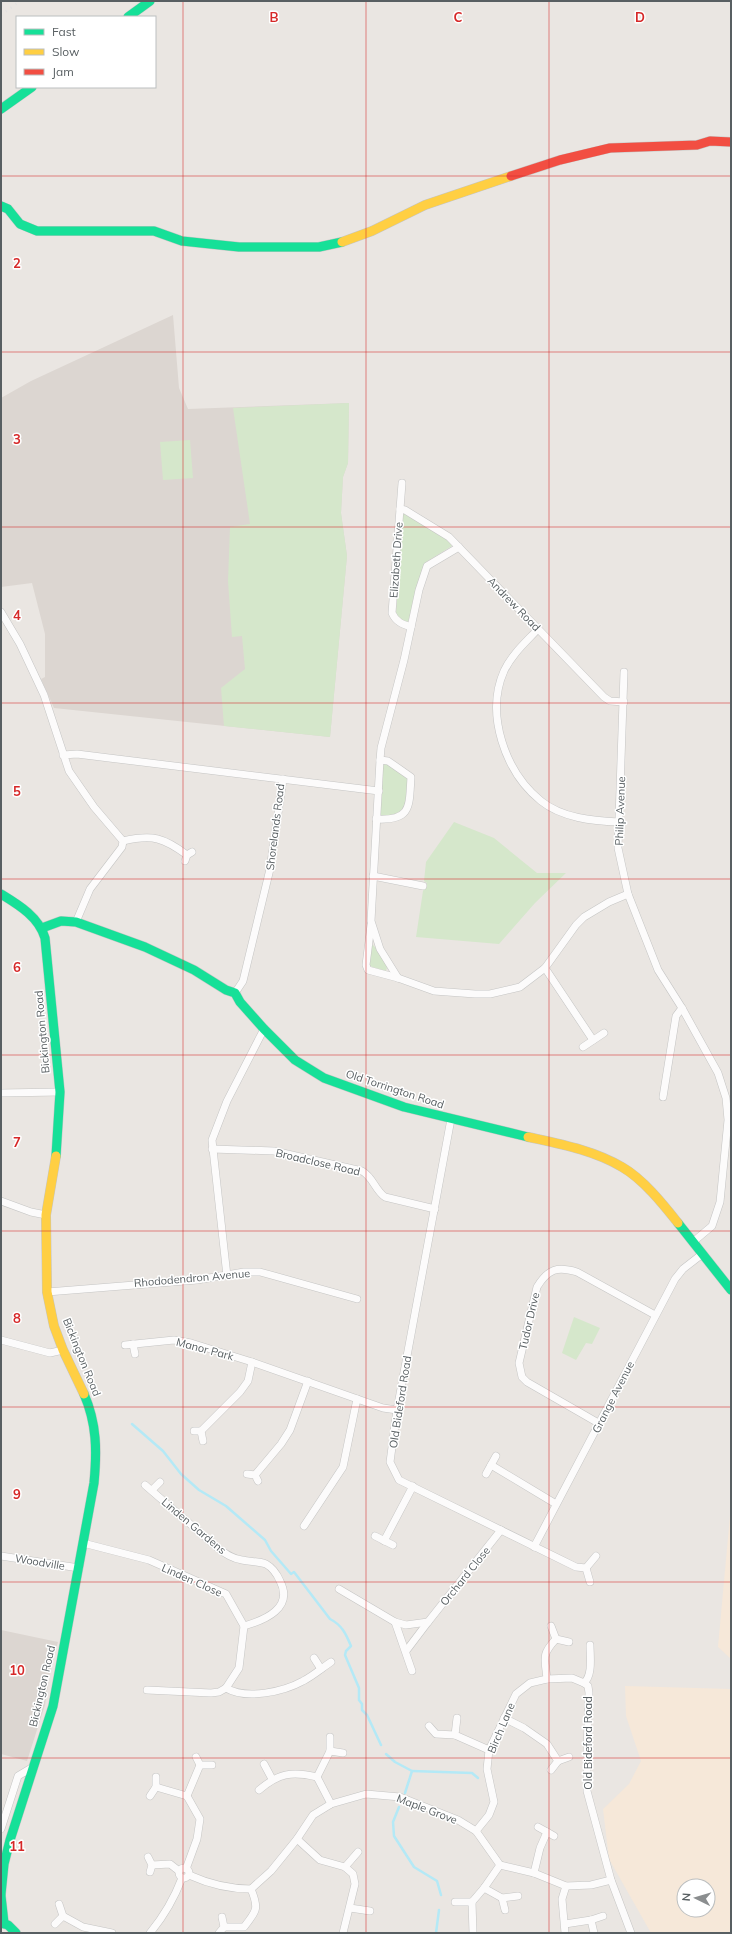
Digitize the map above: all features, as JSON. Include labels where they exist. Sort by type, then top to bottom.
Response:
[{"type":"street","points":[[129,16],[150,1]]},
{"type":"street","points":[[1,109],[31,88]]},
{"type":"street","points":[[1,206],[8,209],[20,224],[37,231],[137,230],[154,231],[182,241],[239,247],[318,247],[335,244],[372,231],[425,206],[560,160],[610,148],[697,145],[710,141],[731,142]]},
{"type":"street","name":"Elizabeth Drive","points":[[402,482],[392,613],[399,623],[411,626]]},
{"type":"street","name":"Andrew Road","points":[[400,509],[405,510],[450,537],[604,697],[610,701],[624,702]]},
{"type":"street","points":[[459,547],[427,566],[381,748],[371,920],[366,968],[369,971],[398,978],[434,991],[490,994],[520,987],[545,968],[576,925],[584,917],[609,902],[628,894]]},
{"type":"street","points":[[1,612],[20,644],[44,695],[69,771],[81,791],[124,841]]},
{"type":"street","points":[[538,629],[514,655],[500,684],[497,709],[500,734],[506,752],[526,786],[542,802],[573,817],[596,821],[619,822]]},
{"type":"street","name":"Philip Avenue","points":[[624,672],[618,848],[628,894],[658,970],[682,1008],[718,1073],[726,1098],[728,1120],[720,1202],[716,1218],[706,1232],[692,1242]]},
{"type":"street","name":"Shorelands Road","points":[[63,755],[77,754],[283,779],[270,869],[243,980],[235,993]]},
{"type":"street","points":[[376,819],[390,820],[405,812],[409,806],[411,777],[406,772],[388,761],[380,760]]},
{"type":"street","points":[[283,779],[379,791]]},
{"type":"street","points":[[124,841],[147,837],[158,838],[174,846],[188,856]]},
{"type":"street","points":[[76,922],[90,889],[122,847],[124,841]]},
{"type":"street","points":[[373,876],[423,886]]},
{"type":"street","points":[[1,894],[22,906],[42,928]]},
{"type":"street","points":[[371,920],[380,949],[398,978]]},
{"type":"street","name":"Old Torrington Road","points":[[42,928],[57,922],[76,922],[152,950],[189,967],[226,990],[235,993],[240,1002],[264,1029],[296,1060],[324,1078],[404,1107],[585,1150],[616,1163],[644,1183],[656,1195],[731,1290]]},
{"type":"street","name":"Bickington Road","points":[[2,1923],[2,1863],[53,1706],[79,1568],[96,1463],[96,1436],[86,1396],[63,1350],[54,1326],[47,1292],[46,1215],[57,1150],[60,1092],[49,968],[42,928]]},
{"type":"street","points":[[545,968],[593,1040]]},
{"type":"street","points":[[663,1097],[676,1016],[682,1008]]},
{"type":"street","points":[[227,1276],[212,1140],[227,1102],[264,1029]]},
{"type":"street","points":[[583,1048],[604,1033]]},
{"type":"street","points":[[1,1093],[60,1092]]},
{"type":"street","name":"Old Bideford Road","points":[[451,1119],[397,1410],[390,1462],[399,1480],[576,1567],[586,1568]]},
{"type":"street","name":"Broadclose Road","points":[[212,1149],[274,1151],[362,1171],[368,1174],[380,1193],[385,1197],[435,1209]]},
{"type":"street","points":[[1,1201],[32,1212],[46,1215]]},
{"type":"street","name":"Grange Avenue","points":[[534,1547],[675,1279],[683,1269],[702,1254]]},
{"type":"street","name":"Tudor Drive","points":[[600,1424],[527,1382],[522,1377],[519,1363],[537,1287],[542,1278],[550,1271],[565,1269],[577,1272],[655,1315]]},
{"type":"street","name":"Rhododendron Avenue","points":[[47,1292],[197,1280],[244,1272],[260,1272],[357,1299]]},
{"type":"street","points":[[1,1340],[50,1353],[63,1350]]},
{"type":"street","name":"Manor Park","points":[[125,1345],[174,1340],[191,1343],[308,1381],[382,1408],[397,1410]]},
{"type":"street","points":[[133,1344],[135,1354]]},
{"type":"street","points":[[203,1440],[197,1431],[240,1392],[248,1381],[252,1362]]},
{"type":"street","points":[[253,1477],[281,1444],[290,1430],[308,1381]]},
{"type":"street","points":[[304,1526],[343,1467],[357,1399]]},
{"type":"street","points":[[486,1474],[496,1456]]},
{"type":"street","points":[[491,1465],[556,1504]]},
{"type":"street","name":"Linden Gardens","points":[[152,1490],[160,1482]]},
{"type":"street","name":"Linden Gardens","points":[[145,1485],[219,1550],[229,1556],[241,1560],[256,1561],[267,1565],[277,1575],[284,1594],[281,1604],[276,1612],[269,1617],[244,1626]]},
{"type":"street","points":[[384,1541],[413,1486]]},
{"type":"street","name":"Orchard Close","points":[[406,1651],[502,1530]]},
{"type":"street","points":[[375,1536],[393,1546]]},
{"type":"street","name":"Linden Close","points":[[83,1543],[149,1560],[226,1594],[244,1626]]},
{"type":"street","name":"Woodville","points":[[1,1556],[79,1568]]},
{"type":"street","points":[[590,1582],[586,1568],[596,1556]]},
{"type":"street","points":[[339,1589],[395,1622],[406,1625],[428,1622]]},
{"type":"street","points":[[395,1622],[412,1670]]},
{"type":"street","points":[[147,1690],[211,1694],[226,1688],[239,1668],[244,1626]]},
{"type":"street","points":[[551,1626],[556,1639]]},
{"type":"street","points":[[556,1639],[569,1642]]},
{"type":"street","points":[[547,1679],[544,1654],[556,1639]]},
{"type":"street","name":"Old Bideford Road","points":[[590,1645],[590,1667],[587,1680],[584,1683],[588,1686],[589,1693],[587,1791],[611,1880],[631,1933]]},
{"type":"street","points":[[314,1658],[321,1669]]},
{"type":"street","points":[[226,1688],[235,1693],[246,1695],[266,1692],[303,1681],[331,1662]]},
{"type":"street","name":"Birch Lane","points":[[476,1831],[489,1815],[494,1802],[487,1768],[489,1750],[516,1694],[524,1686],[547,1679],[572,1678],[584,1683]]},
{"type":"street","points":[[455,1735],[458,1718]]},
{"type":"street","points":[[504,1718],[524,1728],[547,1744],[558,1761]]},
{"type":"street","points":[[429,1726],[436,1734],[455,1735],[489,1750]]},
{"type":"street","points":[[317,1777],[330,1751],[330,1737]]},
{"type":"street","points":[[330,1751],[343,1753]]},
{"type":"street","points":[[187,1796],[200,1765],[196,1756]]},
{"type":"street","points":[[551,1770],[558,1761],[569,1757]]},
{"type":"street","points":[[264,1764],[272,1779]]},
{"type":"street","points":[[200,1765],[212,1765]]},
{"type":"street","points":[[1,1829],[18,1776],[34,1767]]},
{"type":"street","points":[[259,1790],[272,1779],[287,1774],[300,1773],[317,1777],[331,1804]]},
{"type":"street","points":[[150,1796],[156,1787],[156,1777]]},
{"type":"street","points":[[150,1933],[162,1919],[176,1894],[197,1839],[200,1819],[187,1796],[156,1787]]},
{"type":"street","name":"Maple Grove","points":[[251,1889],[271,1872],[313,1816],[331,1804],[366,1794],[384,1794],[400,1797],[458,1820],[476,1831],[500,1865]]},
{"type":"street","points":[[538,1827],[554,1836]]},
{"type":"street","points":[[534,1873],[540,1848],[547,1832]]},
{"type":"street","points":[[297,1839],[320,1860],[345,1867],[353,1874],[355,1884],[343,1933]]},
{"type":"street","points":[[345,1867],[358,1852]]},
{"type":"street","points":[[148,1857],[151,1869],[170,1864],[184,1873],[204,1882],[231,1889],[251,1889],[257,1903],[255,1914],[244,1927],[224,1927]]},
{"type":"street","points":[[473,1933],[472,1902],[500,1865],[534,1873],[566,1886],[591,1885],[611,1880]]},
{"type":"street","points":[[565,1933],[562,1899],[566,1886]]},
{"type":"street","points":[[484,1888],[502,1898],[518,1896]]},
{"type":"street","points":[[502,1898],[505,1910]]},
{"type":"street","points":[[455,1902],[472,1902]]},
{"type":"street","points":[[59,1904],[63,1916],[82,1927],[112,1933]]},
{"type":"street","points":[[350,1908],[370,1911]]},
{"type":"street","points":[[55,1924],[63,1916]]},
{"type":"street","points":[[565,1924],[591,1920],[603,1916]]},
{"type":"street","points":[[222,1917],[224,1927]]},
{"type":"street","points":[[591,1920],[594,1933]]},
{"type":"street","points":[[2,1923],[13,1928],[16,1933]]},
{"type":"street","points":[[219,1933],[224,1927]]},
{"type":"shaded area","points":[[173,315],[179,388],[188,409],[349,403],[348,463],[343,477],[341,513],[347,556],[330,737],[54,708],[41,679],[45,677],[45,634],[32,583],[1,587],[1,398],[31,381]]},
{"type":"shaded area","points":[[731,1505],[731,1659],[718,1647]]},
{"type":"shaded area","points":[[1,1630],[58,1642],[50,1670],[45,1705],[27,1761],[1,1754]]},
{"type":"shaded area","points":[[625,1686],[731,1689],[731,1933],[651,1933],[609,1859],[603,1809],[629,1784],[641,1761],[626,1716]]},
{"type":"green space","points":[[349,403],[348,463],[343,477],[341,513],[347,556],[330,737],[224,726],[221,688],[245,669],[242,636],[232,637],[228,581],[230,527],[250,524],[233,408]]},
{"type":"green space","points":[[190,440],[193,478],[163,480],[160,442]]},
{"type":"green space","points":[[403,513],[448,540],[452,546],[426,562],[408,622],[400,620],[396,613]]},
{"type":"green space","points":[[382,764],[388,764],[408,778],[406,801],[404,806],[396,814],[379,817]]},
{"type":"green space","points":[[454,822],[494,838],[537,873],[566,873],[535,903],[499,944],[416,937],[423,891],[427,883],[424,881],[426,862]]},
{"type":"green space","points":[[373,945],[378,950],[387,967],[386,971],[369,966],[371,946]]},
{"type":"green space","points":[[574,1317],[600,1328],[592,1344],[586,1343],[576,1360],[562,1353]]},
{"type":"waterway","points":[[132,1424],[163,1451],[181,1474],[199,1490],[226,1506],[265,1540],[271,1551],[291,1574],[294,1572],[330,1619],[338,1624],[343,1630],[351,1646],[346,1651],[345,1655],[359,1688],[359,1700],[362,1704],[362,1710],[367,1715],[381,1745]]},
{"type":"waterway","points":[[386,1754],[395,1762],[412,1771],[405,1793]]},
{"type":"waterway","points":[[412,1771],[472,1773],[478,1778]]},
{"type":"waterway","points":[[399,1807],[393,1822],[394,1836],[414,1867],[437,1881],[441,1895]]},
{"type":"waterway","points":[[436,1933],[439,1910]]},
{"type":"railway","points":[[1,15],[20,1]]},
{"type":"traffic: fast","points":[[129,16],[150,1]]},
{"type":"traffic: fast","points":[[1,109],[31,88]]},
{"type":"traffic: fast","points":[[1,206],[8,209],[20,224],[37,231],[154,231],[182,241],[239,247],[319,247],[342,242]]},
{"type":"traffic: fast","points":[[1,894],[28,912],[38,924],[45,938],[60,1092],[56,1156]]},
{"type":"traffic: fast","points":[[42,928],[61,921],[76,922],[145,947],[194,970],[226,990],[235,993],[240,1002],[264,1029],[295,1060],[324,1078],[404,1107],[528,1137]]},
{"type":"traffic: fast","points":[[678,1223],[731,1290]]},
{"type":"traffic: fast","points":[[1,1894],[4,1864],[10,1840],[53,1706],[94,1483],[96,1460],[94,1427],[84,1394]]},
{"type":"traffic: fast","points":[[1,1896],[4,1923]]},
{"type":"traffic: fast","points":[[1,1923],[8,1925],[16,1933]]},
{"type":"traffic: slow","points":[[342,242],[372,231],[425,205],[511,176]]},
{"type":"traffic: slow","points":[[528,1137],[588,1152],[622,1167],[638,1178],[678,1223]]},
{"type":"traffic: slow","points":[[56,1156],[46,1215],[47,1292],[54,1326],[63,1350],[84,1394]]},
{"type":"traffic: jam","points":[[511,176],[560,160],[610,148],[697,145],[710,141],[731,142]]}]
